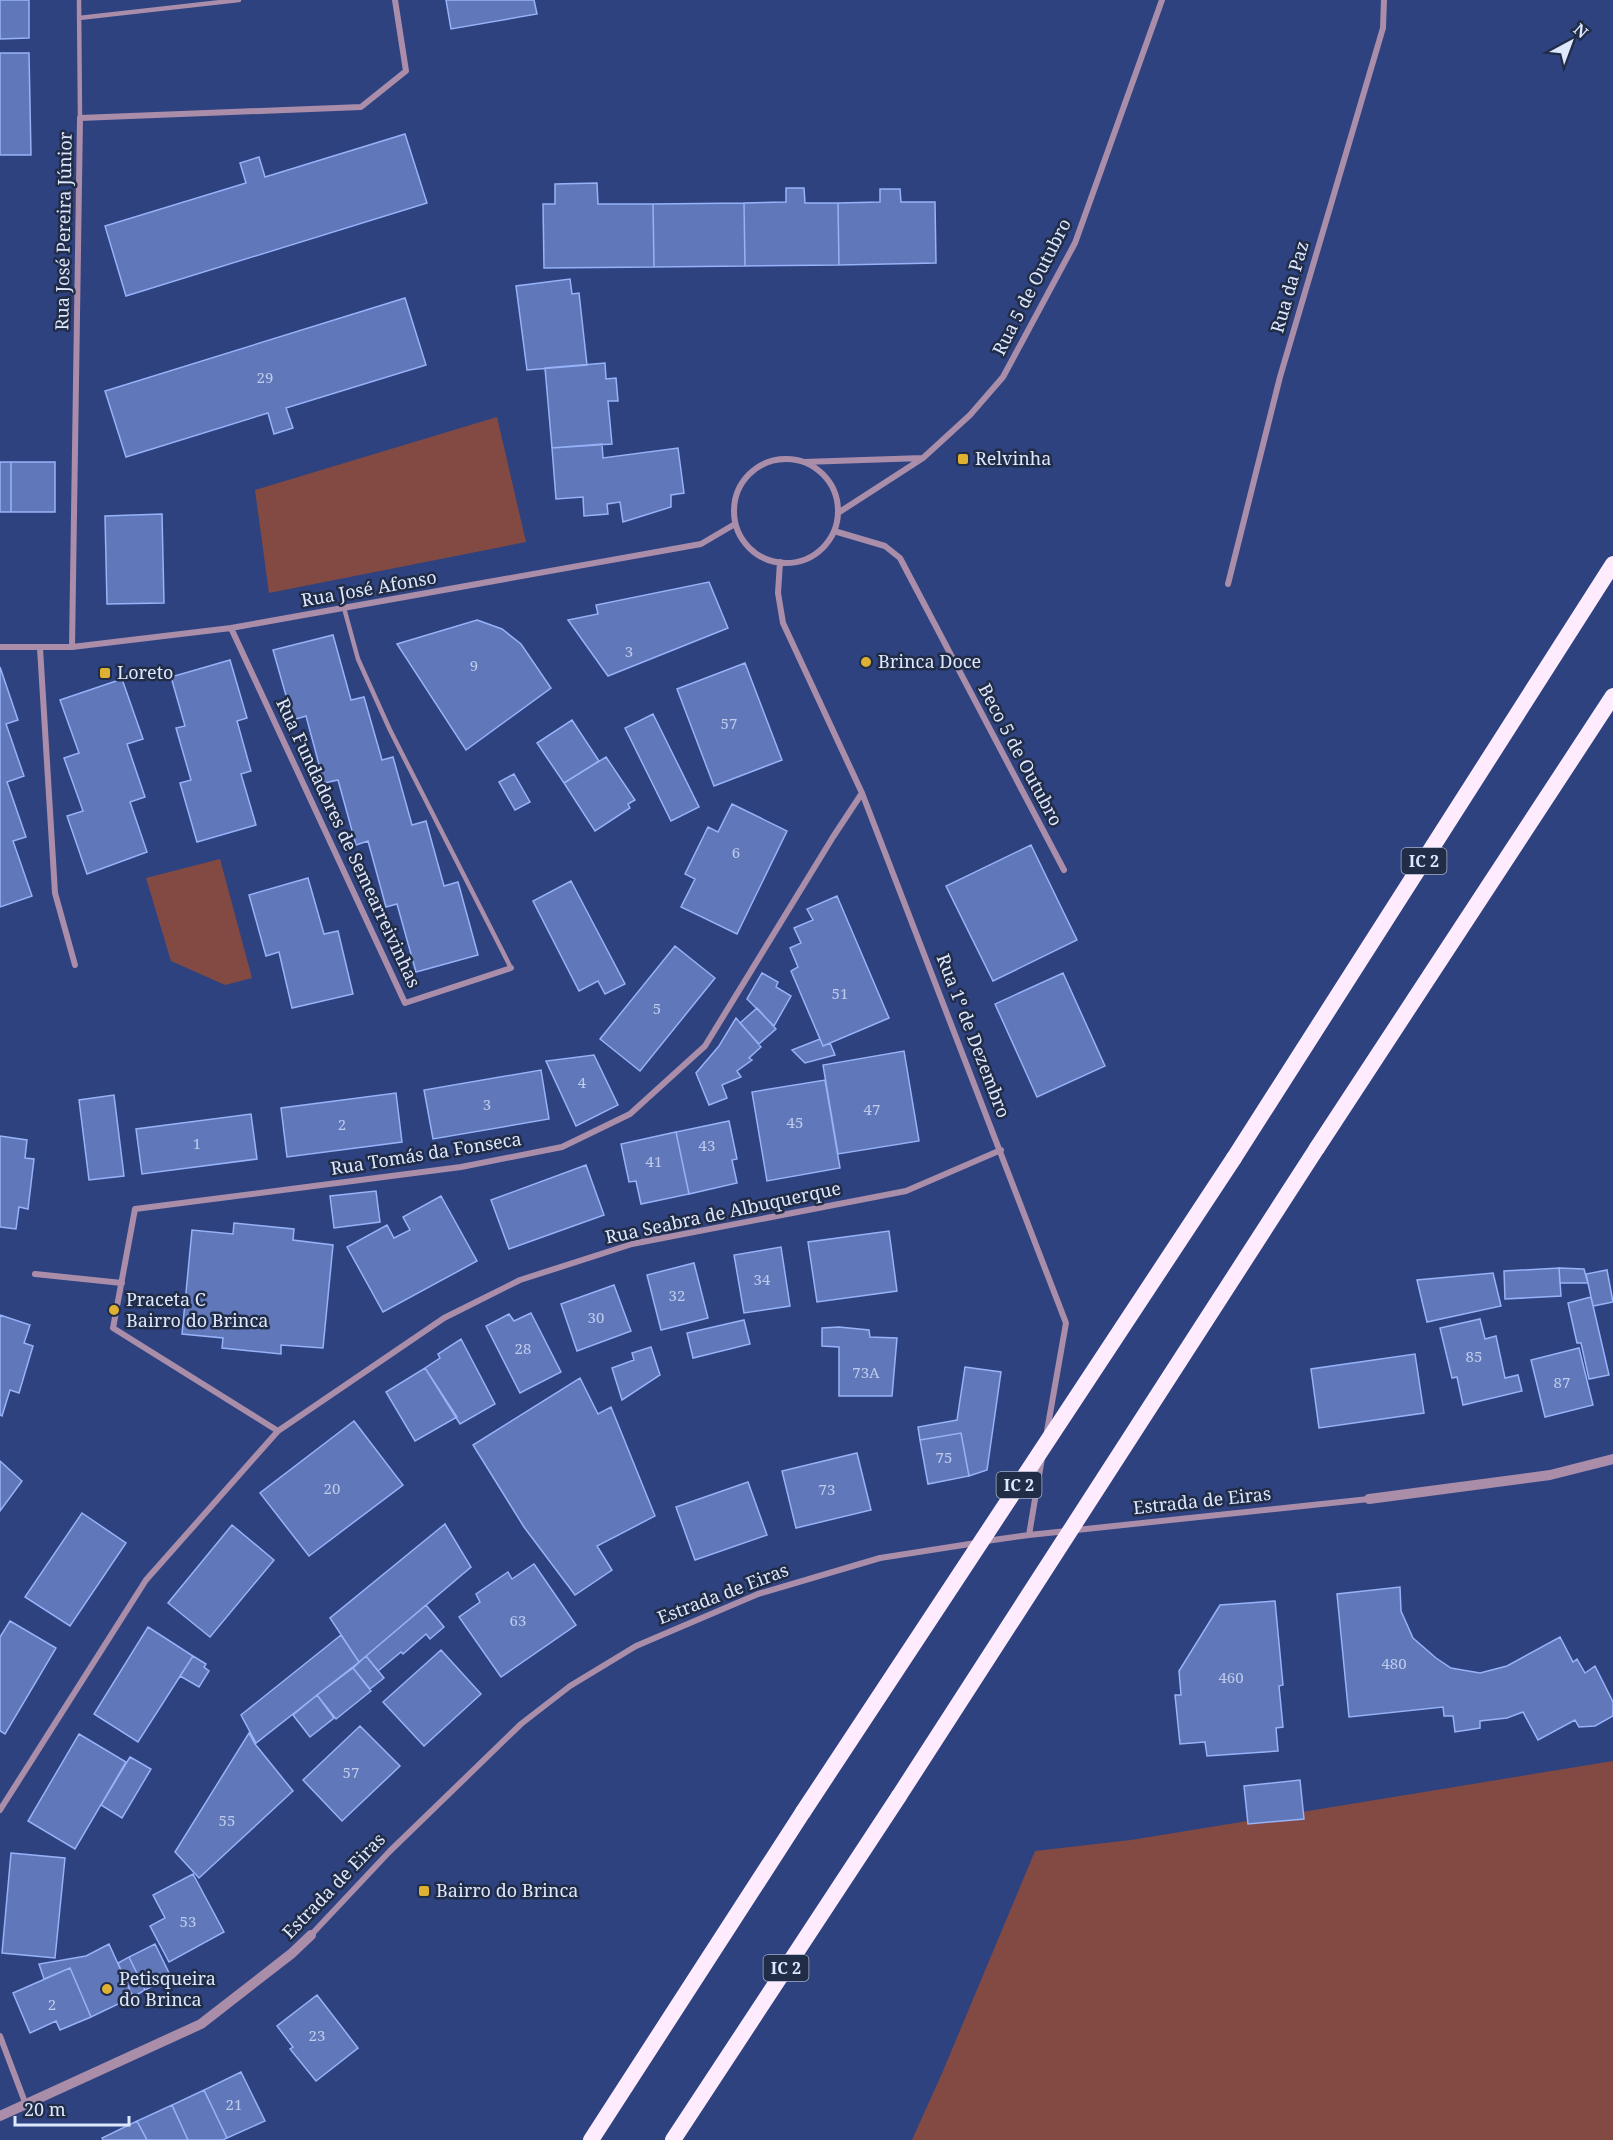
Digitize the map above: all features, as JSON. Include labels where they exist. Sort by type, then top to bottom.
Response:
[{"type":"highway","name":"IC 2","points":[[591,2140],[803,1812],[1234,1158],[1613,564]]},
{"type":"highway","name":"IC 2","points":[[673,2140],[1613,696]]},
{"type":"street","name":"Rua José Pereira Júnior","points":[[72,647],[80,118],[361,107],[406,71],[395,0]]},
{"type":"street","name":"Rua 5 de Outubro","points":[[838,513],[923,458],[970,415],[1003,377],[1075,243],[1162,0]]},
{"type":"street","name":"Rua da Paz","points":[[1228,585],[1280,377],[1383,28],[1384,0]]},
{"type":"street","points":[[804,462],[822,473],[834,491],[838,513],[834,531],[826,545],[813,556],[797,562],[780,562],[760,556],[744,542],[735,524],[734,505],[740,487],[750,473],[766,463],[785,459],[804,462],[923,458]]},
{"type":"street","name":"Rua José Afonso","points":[[0,647],[72,647],[231,628],[701,544],[735,524]]},
{"type":"street","name":"Beco 5 de Outubro","points":[[834,531],[885,546],[900,558],[1064,870]]},
{"type":"street","name":"Rua 1º de Dezembro","points":[[780,562],[778,593],[783,623],[862,793],[1066,1323],[1029,1534]]},
{"type":"street","name":"Rua Fundadores de Semearreivinhas","points":[[231,628],[405,1003],[511,968]]},
{"type":"street","points":[[40,648],[55,894],[75,965]]},
{"type":"street","name":"Rua Tomás da Fonseca","points":[[278,1431],[113,1328],[135,1209],[461,1167],[562,1148],[630,1114],[705,1046],[862,793]]},
{"type":"street","name":"Rua Seabra de Albuquerque","points":[[0,1810],[146,1580],[278,1431],[444,1318],[520,1280],[632,1244],[906,1191],[1001,1150]]},
{"type":"street","points":[[35,1274],[122,1283]]},
{"type":"street","name":"Estrada de Eiras","points":[[0,2116],[201,2024],[291,1954],[390,1851],[521,1724],[570,1686],[636,1646],[759,1594],[880,1558],[1029,1534],[1369,1499],[1550,1475],[1613,1459]]},
{"type":"street","points":[[0,2036],[26,2106]]},
{"type":"lane","points":[[79,0],[80,118]]},
{"type":"lane","points":[[79,18],[239,0]]},
{"type":"lane","points":[[344,608],[358,659],[390,730],[511,968]]},
{"type":"shaded area","points":[[497,417],[526,542],[269,593],[255,490]]},
{"type":"shaded area","points":[[220,859],[252,978],[225,985],[171,961],[146,878]]},
{"type":"shaded area","points":[[1613,1761],[1613,2140],[912,2140],[1035,1851],[1131,1840]]},
{"type":"building","points":[[0,0],[29,0],[29,38],[0,39]]},
{"type":"building","points":[[446,0],[534,0],[537,14],[451,29]]},
{"type":"building","points":[[0,53],[29,53],[31,155],[0,155]]},
{"type":"building","points":[[405,134],[427,203],[126,296],[105,226],[246,183],[240,163],[259,157],[265,177]]},
{"type":"building","points":[[597,183],[598,204],[653,204],[654,267],[544,268],[543,204],[555,204],[555,184]]},
{"type":"building","points":[[786,188],[804,188],[805,203],[838,203],[839,265],[745,266],[744,203],[786,202]]},
{"type":"building","points":[[880,189],[900,189],[901,202],[935,202],[936,263],[839,265],[838,203],[880,202]]},
{"type":"building","points":[[744,203],[745,266],[654,267],[653,204]]},
{"type":"building","points":[[570,279],[572,294],[579,293],[587,365],[527,370],[516,286]]},
{"type":"building","points":[[405,298],[426,365],[286,408],[293,428],[274,434],[268,413],[126,457],[105,391]]},
{"type":"building","points":[[605,363],[606,379],[616,378],[618,401],[608,401],[612,444],[552,448],[545,368]]},
{"type":"building","points":[[602,444],[603,458],[678,448],[684,493],[671,495],[671,507],[623,522],[620,502],[607,504],[608,514],[584,516],[583,497],[556,499],[552,448]]},
{"type":"building","points":[[0,462],[11,462],[11,512],[0,512]]},
{"type":"building","points":[[11,462],[55,462],[55,512],[11,512]]},
{"type":"building","points":[[162,514],[164,603],[107,604],[105,516]]},
{"type":"building","points":[[709,582],[728,628],[608,676],[568,620],[598,614],[596,605]]},
{"type":"building","points":[[477,620],[502,629],[521,644],[551,688],[466,750],[397,644]]},
{"type":"building","points":[[333,635],[351,700],[364,697],[382,760],[393,757],[412,825],[426,821],[444,886],[458,882],[478,955],[416,972],[397,904],[386,907],[368,841],[356,845],[338,780],[324,783],[306,716],[293,720],[273,650]]},
{"type":"building","points":[[230,660],[247,718],[237,721],[251,771],[241,774],[256,825],[197,842],[180,783],[191,780],[176,728],[185,726],[171,677]]},
{"type":"building","points":[[745,663],[782,760],[714,786],[677,689]]},
{"type":"building","points":[[0,667],[18,720],[6,724],[24,776],[7,782],[26,837],[13,841],[32,896],[0,907]]},
{"type":"building","points":[[122,679],[143,739],[127,744],[145,797],[130,802],[147,852],[87,874],[67,816],[83,811],[64,758],[79,753],[60,700]]},
{"type":"building","points":[[653,714],[699,807],[671,821],[625,728]]},
{"type":"building","points":[[572,720],[599,761],[564,783],[537,743]]},
{"type":"building","points":[[606,757],[635,800],[628,804],[630,808],[595,831],[564,783]]},
{"type":"building","points":[[514,774],[530,802],[515,810],[499,782]]},
{"type":"building","points":[[732,804],[787,831],[737,934],[681,907],[695,879],[685,874],[708,827],[718,832]]},
{"type":"building","points":[[1031,845],[1077,940],[993,981],[946,886]]},
{"type":"building","points":[[308,878],[324,934],[338,931],[353,994],[292,1008],[279,952],[266,956],[249,895]]},
{"type":"building","points":[[571,881],[625,984],[605,994],[598,981],[579,991],[533,901]]},
{"type":"building","points":[[837,896],[889,1018],[823,1046],[791,971],[798,967],[790,948],[801,943],[794,928],[813,920],[807,909]]},
{"type":"building","points":[[675,946],[715,978],[640,1071],[600,1039]]},
{"type":"building","points":[[762,973],[778,982],[776,987],[791,996],[774,1026],[747,999]]},
{"type":"building","points":[[1063,973],[1105,1066],[1037,1097],[995,1004]]},
{"type":"building","points":[[757,1008],[776,1029],[759,1044],[740,1023]]},
{"type":"building","points":[[736,1018],[761,1047],[749,1058],[752,1060],[737,1071],[741,1077],[722,1085],[727,1098],[709,1105],[696,1073],[719,1046]]},
{"type":"building","points":[[820,1039],[823,1046],[830,1043],[835,1055],[805,1063],[792,1050]]},
{"type":"building","points":[[904,1051],[919,1141],[838,1154],[823,1065]]},
{"type":"building","points":[[594,1055],[618,1105],[576,1126],[546,1061]]},
{"type":"building","points":[[541,1070],[549,1119],[433,1139],[424,1090]]},
{"type":"building","points":[[825,1080],[840,1168],[767,1181],[752,1092]]},
{"type":"building","points":[[396,1093],[402,1142],[287,1157],[281,1108]]},
{"type":"building","points":[[114,1095],[124,1176],[89,1180],[79,1100]]},
{"type":"building","points":[[251,1114],[257,1159],[142,1174],[136,1129]]},
{"type":"building","points":[[729,1121],[737,1159],[732,1160],[737,1183],[689,1194],[676,1132]]},
{"type":"building","points":[[676,1132],[689,1194],[641,1204],[636,1181],[629,1182],[621,1144]]},
{"type":"building","points":[[0,1136],[27,1140],[25,1158],[34,1159],[28,1209],[19,1207],[16,1229],[0,1227]]},
{"type":"building","points":[[586,1165],[604,1215],[509,1249],[491,1200]]},
{"type":"building","points":[[376,1191],[380,1222],[334,1228],[330,1196]]},
{"type":"building","points":[[441,1196],[477,1261],[383,1312],[347,1247],[387,1225],[394,1238],[410,1230],[403,1217]]},
{"type":"building","points":[[234,1223],[294,1229],[293,1240],[333,1245],[323,1348],[281,1345],[281,1354],[222,1348],[223,1338],[182,1334],[192,1230],[233,1234]]},
{"type":"building","points":[[889,1231],[897,1291],[817,1302],[808,1242]]},
{"type":"building","points":[[781,1247],[790,1306],[744,1313],[734,1255]]},
{"type":"building","points":[[694,1263],[708,1318],[661,1330],[647,1275]]},
{"type":"building","points":[[1559,1268],[1584,1269],[1588,1283],[1560,1283]]},
{"type":"building","points":[[1559,1268],[1561,1296],[1505,1299],[1504,1271]]},
{"type":"building","points":[[1607,1270],[1613,1302],[1593,1306],[1586,1274]]},
{"type":"building","points":[[1493,1273],[1501,1306],[1427,1322],[1417,1280]]},
{"type":"building","points":[[614,1285],[631,1331],[577,1351],[561,1304]]},
{"type":"building","points":[[1591,1297],[1609,1375],[1589,1379],[1581,1343],[1577,1343],[1568,1303]]},
{"type":"building","points":[[531,1313],[561,1372],[520,1393],[486,1326],[509,1314],[514,1321]]},
{"type":"building","points":[[0,1315],[30,1325],[24,1343],[33,1346],[19,1393],[10,1390],[2,1416],[0,1415]]},
{"type":"building","points":[[1480,1319],[1485,1339],[1496,1336],[1505,1378],[1518,1375],[1522,1391],[1463,1405],[1457,1377],[1452,1378],[1440,1328]]},
{"type":"building","points":[[744,1320],[750,1344],[693,1358],[687,1333]]},
{"type":"building","points":[[822,1328],[869,1330],[870,1337],[897,1338],[892,1396],[839,1396],[839,1347],[822,1346]]},
{"type":"building","points":[[461,1339],[495,1404],[460,1424],[425,1368],[440,1358],[438,1354]]},
{"type":"building","points":[[651,1347],[660,1375],[622,1400],[612,1368],[634,1360],[632,1353]]},
{"type":"building","points":[[1579,1348],[1593,1405],[1545,1417],[1531,1360]]},
{"type":"building","points":[[1415,1354],[1424,1413],[1319,1428],[1311,1369]]},
{"type":"building","points":[[965,1367],[1001,1372],[987,1470],[969,1476],[961,1433],[920,1440],[918,1427],[957,1420]]},
{"type":"building","points":[[425,1368],[457,1417],[415,1441],[386,1392]]},
{"type":"building","points":[[580,1378],[598,1414],[611,1407],[655,1516],[597,1546],[612,1570],[575,1595],[524,1527],[473,1445]]},
{"type":"building","points":[[354,1421],[403,1485],[309,1556],[260,1493]]},
{"type":"building","points":[[961,1433],[969,1476],[928,1484],[920,1440]]},
{"type":"building","points":[[857,1453],[871,1510],[796,1528],[782,1471]]},
{"type":"building","points":[[0,1461],[22,1481],[0,1511]]},
{"type":"building","points":[[748,1482],[767,1535],[695,1560],[676,1507]]},
{"type":"building","points":[[82,1513],[126,1543],[70,1626],[25,1597]]},
{"type":"building","points":[[445,1524],[471,1567],[359,1662],[330,1618]]},
{"type":"building","points":[[232,1525],[274,1560],[210,1637],[168,1603]]},
{"type":"building","points":[[534,1564],[576,1625],[501,1677],[459,1617],[480,1602],[476,1594],[508,1572],[512,1579]]},
{"type":"building","points":[[1400,1587],[1401,1611],[1413,1638],[1451,1668],[1480,1673],[1507,1666],[1560,1637],[1573,1662],[1577,1659],[1585,1673],[1595,1666],[1613,1702],[1613,1716],[1595,1726],[1579,1727],[1575,1720],[1538,1740],[1523,1712],[1507,1718],[1480,1721],[1480,1728],[1455,1732],[1453,1716],[1444,1716],[1443,1707],[1349,1717],[1337,1594]]},
{"type":"building","points":[[1275,1601],[1283,1685],[1279,1686],[1283,1727],[1276,1728],[1278,1751],[1207,1756],[1205,1742],[1180,1744],[1175,1695],[1181,1695],[1179,1671],[1220,1605]]},
{"type":"building","points":[[426,1605],[444,1627],[430,1639],[426,1634],[378,1671],[366,1656]]},
{"type":"building","points":[[10,1621],[56,1648],[5,1734],[0,1731],[0,1637]]},
{"type":"building","points":[[148,1627],[193,1656],[138,1742],[94,1714]]},
{"type":"building","points":[[341,1635],[359,1662],[256,1743],[241,1715]]},
{"type":"building","points":[[441,1650],[481,1694],[424,1746],[383,1702]]},
{"type":"building","points":[[193,1656],[206,1664],[204,1667],[209,1671],[199,1687],[180,1676]]},
{"type":"building","points":[[366,1656],[384,1678],[370,1689],[353,1668]]},
{"type":"building","points":[[353,1668],[371,1691],[336,1719],[317,1695]]},
{"type":"building","points":[[317,1695],[334,1718],[310,1737],[293,1715]]},
{"type":"building","points":[[360,1726],[400,1766],[342,1821],[303,1780]]},
{"type":"building","points":[[249,1733],[255,1744],[293,1791],[199,1878],[175,1852]]},
{"type":"building","points":[[79,1734],[126,1762],[75,1849],[28,1821]]},
{"type":"building","points":[[130,1757],[151,1769],[122,1818],[101,1805]]},
{"type":"building","points":[[1300,1780],[1304,1819],[1248,1824],[1244,1786]]},
{"type":"building","points":[[11,1853],[65,1858],[55,1958],[2,1953]]},
{"type":"building","points":[[193,1874],[224,1932],[169,1962],[150,1926],[165,1918],[153,1895]]},
{"type":"building","points":[[109,1944],[133,1997],[91,2017],[70,1968],[44,1979],[39,1964],[86,1956]]},
{"type":"building","points":[[155,1944],[171,1977],[145,1990],[129,1957]]},
{"type":"building","points":[[129,1957],[145,1990],[133,1997],[118,1963]]},
{"type":"building","points":[[70,1968],[91,2017],[60,2030],[56,2021],[30,2033],[13,1993]]},
{"type":"building","points":[[317,1995],[358,2048],[316,2081],[290,2049],[293,2047],[277,2026]]},
{"type":"building","points":[[241,2072],[265,2121],[227,2138],[204,2090]]},
{"type":"building","points":[[204,2090],[227,2138],[223,2140],[188,2140],[172,2105]]},
{"type":"building","points":[[172,2105],[188,2140],[147,2140],[137,2121]]},
{"type":"building","points":[[137,2121],[147,2140],[103,2140],[102,2138]]},
{"type":"place","name":"Relvinha","points":[[963,459]]},
{"type":"place","name":"Brinca Doce","points":[[866,662]]},
{"type":"place","name":"Loreto","points":[[105,673]]},
{"type":"place","name":"Praceta C Bairro do Brinca","points":[[114,1310]]},
{"type":"place","name":"Bairro do Brinca","points":[[424,1891]]},
{"type":"place","name":"Petisqueira do Brinca","points":[[107,1989]]}]
